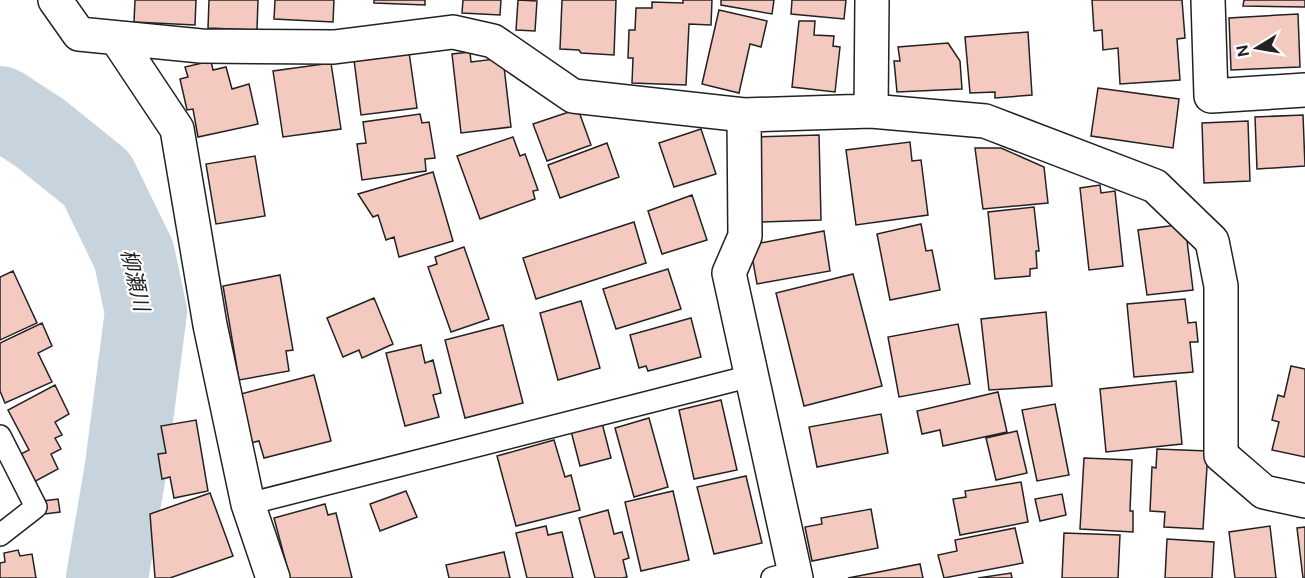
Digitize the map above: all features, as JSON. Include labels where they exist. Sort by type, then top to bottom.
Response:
[{"type":"street","points":[[55,0],[79,34],[117,39],[201,46],[334,46],[453,32],[493,41],[573,96],[744,115],[871,111],[986,120],[1155,186],[1212,241],[1221,286],[1221,454],[1264,492],[1305,501]]},
{"type":"street","points":[[871,111],[872,0]]},
{"type":"street","points":[[1208,0],[1211,96],[1305,90]]},
{"type":"street","points":[[117,39],[177,129],[210,325],[248,504],[273,578]]},
{"type":"street","points":[[744,115],[746,236],[729,273],[751,376],[788,576]]},
{"type":"lane","points":[[248,504],[751,376]]},
{"type":"lane","points":[[0,436],[36,507],[0,535]]},
{"type":"building","points":[[135,0],[196,0],[195,25],[134,22]]},
{"type":"building","points":[[209,0],[258,0],[257,30],[208,28]]},
{"type":"building","points":[[275,0],[334,0],[333,22],[274,19]]},
{"type":"building","points":[[374,0],[425,0],[425,5],[374,3]]},
{"type":"building","points":[[463,0],[501,0],[500,15],[462,13]]},
{"type":"building","points":[[518,0],[537,1],[535,31],[516,30]]},
{"type":"building","points":[[562,0],[616,0],[614,55],[560,49]]},
{"type":"building","points":[[683,0],[712,0],[711,25],[689,24],[686,85],[632,83],[633,58],[628,58],[629,30],[635,30],[636,8],[652,8],[652,2],[683,3]]},
{"type":"building","points":[[721,0],[774,0],[772,14],[721,5]]},
{"type":"building","points":[[792,0],[846,0],[844,19],[791,14]]},
{"type":"building","points":[[1092,0],[1182,0],[1185,38],[1177,39],[1180,80],[1120,84],[1118,48],[1103,50],[1102,30],[1094,31]]},
{"type":"building","points":[[1244,0],[1305,0],[1305,7],[1243,6]]},
{"type":"building","points":[[719,10],[767,21],[761,47],[750,44],[739,93],[702,84]]},
{"type":"building","points":[[1298,14],[1300,67],[1231,70],[1229,18]]},
{"type":"building","points":[[799,21],[815,21],[814,35],[834,36],[833,46],[840,47],[835,92],[792,87]]},
{"type":"building","points":[[1028,32],[1032,95],[995,98],[995,92],[970,93],[965,37]]},
{"type":"building","points":[[948,43],[960,61],[962,89],[897,92],[894,61],[900,61],[898,47]]},
{"type":"building","points":[[409,52],[417,108],[361,115],[354,60]]},
{"type":"building","points":[[470,52],[471,62],[503,58],[511,127],[461,133],[452,54]]},
{"type":"building","points":[[211,61],[213,70],[226,67],[232,89],[249,84],[258,124],[198,137],[193,109],[187,110],[180,79],[188,77],[185,67]]},
{"type":"building","points":[[331,63],[341,129],[283,137],[273,71]]},
{"type":"building","points":[[1098,88],[1179,99],[1173,148],[1091,136]]},
{"type":"building","points":[[578,109],[591,145],[547,161],[533,124]]},
{"type":"building","points":[[420,114],[422,123],[429,122],[435,158],[425,159],[426,171],[362,180],[357,144],[366,143],[363,122]]},
{"type":"building","points":[[1303,115],[1305,166],[1257,169],[1255,117]]},
{"type":"building","points":[[1248,121],[1250,181],[1204,183],[1202,123]]},
{"type":"building","points":[[701,129],[716,174],[674,187],[659,143]]},
{"type":"building","points":[[819,135],[821,220],[760,222],[757,137]]},
{"type":"building","points":[[513,137],[520,156],[525,154],[538,190],[533,191],[535,199],[480,219],[457,156]]},
{"type":"building","points":[[910,142],[912,161],[921,160],[928,215],[856,225],[846,150]]},
{"type":"building","points":[[607,143],[619,177],[560,198],[548,165]]},
{"type":"building","points":[[975,148],[1001,148],[1044,167],[1048,203],[983,209]]},
{"type":"building","points":[[255,156],[265,216],[216,224],[206,164]]},
{"type":"building","points":[[433,172],[453,241],[399,257],[394,237],[386,240],[378,215],[373,217],[358,194]]},
{"type":"building","points":[[1100,185],[1101,193],[1115,191],[1123,266],[1089,270],[1080,188]]},
{"type":"building","points":[[692,195],[707,240],[662,254],[648,211]]},
{"type":"building","points":[[1034,207],[1039,251],[1036,251],[1037,268],[1030,269],[1030,276],[995,279],[988,212]]},
{"type":"building","points":[[634,222],[646,263],[536,299],[523,258]]},
{"type":"building","points":[[921,224],[926,251],[932,250],[940,290],[890,300],[877,234]]},
{"type":"building","points":[[1185,224],[1193,290],[1147,295],[1138,230]]},
{"type":"building","points":[[824,231],[830,271],[757,284],[750,245]]},
{"type":"building","points":[[464,247],[489,319],[451,332],[428,267],[437,264],[435,257]]},
{"type":"building","points":[[668,269],[681,309],[616,329],[603,289]]},
{"type":"building","points":[[13,271],[37,323],[0,340],[0,277]]},
{"type":"building","points":[[853,274],[882,386],[804,406],[776,293]]},
{"type":"building","points":[[280,275],[293,350],[286,351],[289,371],[239,380],[223,286]]},
{"type":"building","points":[[374,298],[393,344],[362,358],[359,350],[343,357],[327,318]]},
{"type":"building","points":[[1185,299],[1188,323],[1196,322],[1198,342],[1190,342],[1193,372],[1134,377],[1127,304]]},
{"type":"building","points":[[581,301],[600,368],[558,380],[540,313]]},
{"type":"building","points":[[1046,312],[1052,386],[989,390],[981,319]]},
{"type":"building","points":[[691,318],[701,357],[648,371],[646,366],[639,368],[630,335]]},
{"type":"building","points":[[42,323],[52,346],[38,353],[52,382],[5,403],[0,391],[0,343]]},
{"type":"building","points":[[958,324],[970,384],[899,397],[888,337]]},
{"type":"building","points":[[503,325],[523,403],[465,418],[445,340]]},
{"type":"building","points":[[421,345],[425,363],[433,360],[441,393],[433,395],[439,417],[405,426],[386,353]]},
{"type":"building","points":[[1291,366],[1305,369],[1305,457],[1272,450],[1279,422],[1272,420],[1278,395],[1284,397]]},
{"type":"building","points":[[314,375],[331,441],[264,458],[259,441],[250,443],[237,395]]},
{"type":"building","points":[[1176,381],[1182,444],[1106,452],[1100,389]]},
{"type":"building","points":[[55,385],[69,414],[55,422],[62,435],[55,438],[61,449],[51,454],[58,469],[32,483],[17,456],[29,450],[8,410]]},
{"type":"building","points":[[998,392],[1007,432],[943,446],[940,430],[922,434],[917,411]]},
{"type":"building","points":[[721,400],[737,470],[694,479],[679,410]]},
{"type":"building","points":[[1055,404],[1069,475],[1037,481],[1022,410]]},
{"type":"building","points":[[881,414],[888,453],[817,467],[809,427]]},
{"type":"building","points":[[649,418],[668,487],[634,497],[615,428]]},
{"type":"building","points":[[196,420],[208,491],[174,498],[170,477],[162,479],[158,454],[166,453],[161,426]]},
{"type":"building","points":[[602,423],[611,458],[580,466],[571,431]]},
{"type":"building","points":[[1017,431],[1027,473],[996,480],[986,438]]},
{"type":"building","points":[[554,440],[565,477],[571,475],[580,510],[516,526],[497,456]]},
{"type":"building","points":[[1157,449],[1208,451],[1203,529],[1164,527],[1165,512],[1150,511],[1152,467],[1156,468]]},
{"type":"building","points":[[1084,458],[1132,460],[1130,511],[1133,511],[1133,532],[1080,529]]},
{"type":"building","points":[[746,476],[762,543],[714,554],[697,487]]},
{"type":"building","points":[[1021,482],[1028,522],[960,535],[953,499],[966,497],[965,491]]},
{"type":"building","points":[[406,491],[417,517],[380,531],[370,504]]},
{"type":"building","points":[[673,491],[689,560],[641,571],[625,502]]},
{"type":"building","points":[[210,493],[233,556],[170,578],[155,578],[150,514]]},
{"type":"building","points":[[1062,494],[1066,515],[1040,521],[1035,499]]},
{"type":"building","points":[[58,499],[60,512],[45,514],[43,501]]},
{"type":"building","points":[[325,504],[328,515],[336,513],[352,578],[290,578],[274,518]]},
{"type":"building","points":[[871,509],[878,548],[812,561],[805,527],[822,524],[821,518]]},
{"type":"building","points":[[608,510],[614,534],[622,532],[629,558],[623,560],[627,577],[595,578],[579,518]]},
{"type":"building","points":[[546,526],[548,535],[562,532],[573,578],[527,578],[516,533]]},
{"type":"building","points":[[1270,526],[1276,578],[1235,578],[1229,532]]},
{"type":"building","points":[[1305,527],[1305,578],[1303,578],[1297,528]]},
{"type":"building","points":[[1015,528],[1023,563],[944,578],[938,555],[957,551],[955,540]]},
{"type":"building","points":[[1064,533],[1120,535],[1118,578],[1062,578]]},
{"type":"building","points":[[1167,539],[1214,542],[1212,578],[1165,578]]},
{"type":"building","points":[[18,550],[20,556],[32,554],[36,578],[0,578],[0,563],[5,562],[4,553]]},
{"type":"building","points":[[504,552],[510,578],[449,578],[446,565]]},
{"type":"building","points":[[920,564],[923,578],[848,578]]},
{"type":"building","points":[[1011,573],[1012,578],[978,578]]},
{"type":"waterway","name":"柳瀬川","points":[[0,107],[40,133],[97,179],[134,255],[146,312],[125,473],[107,578]]}]
